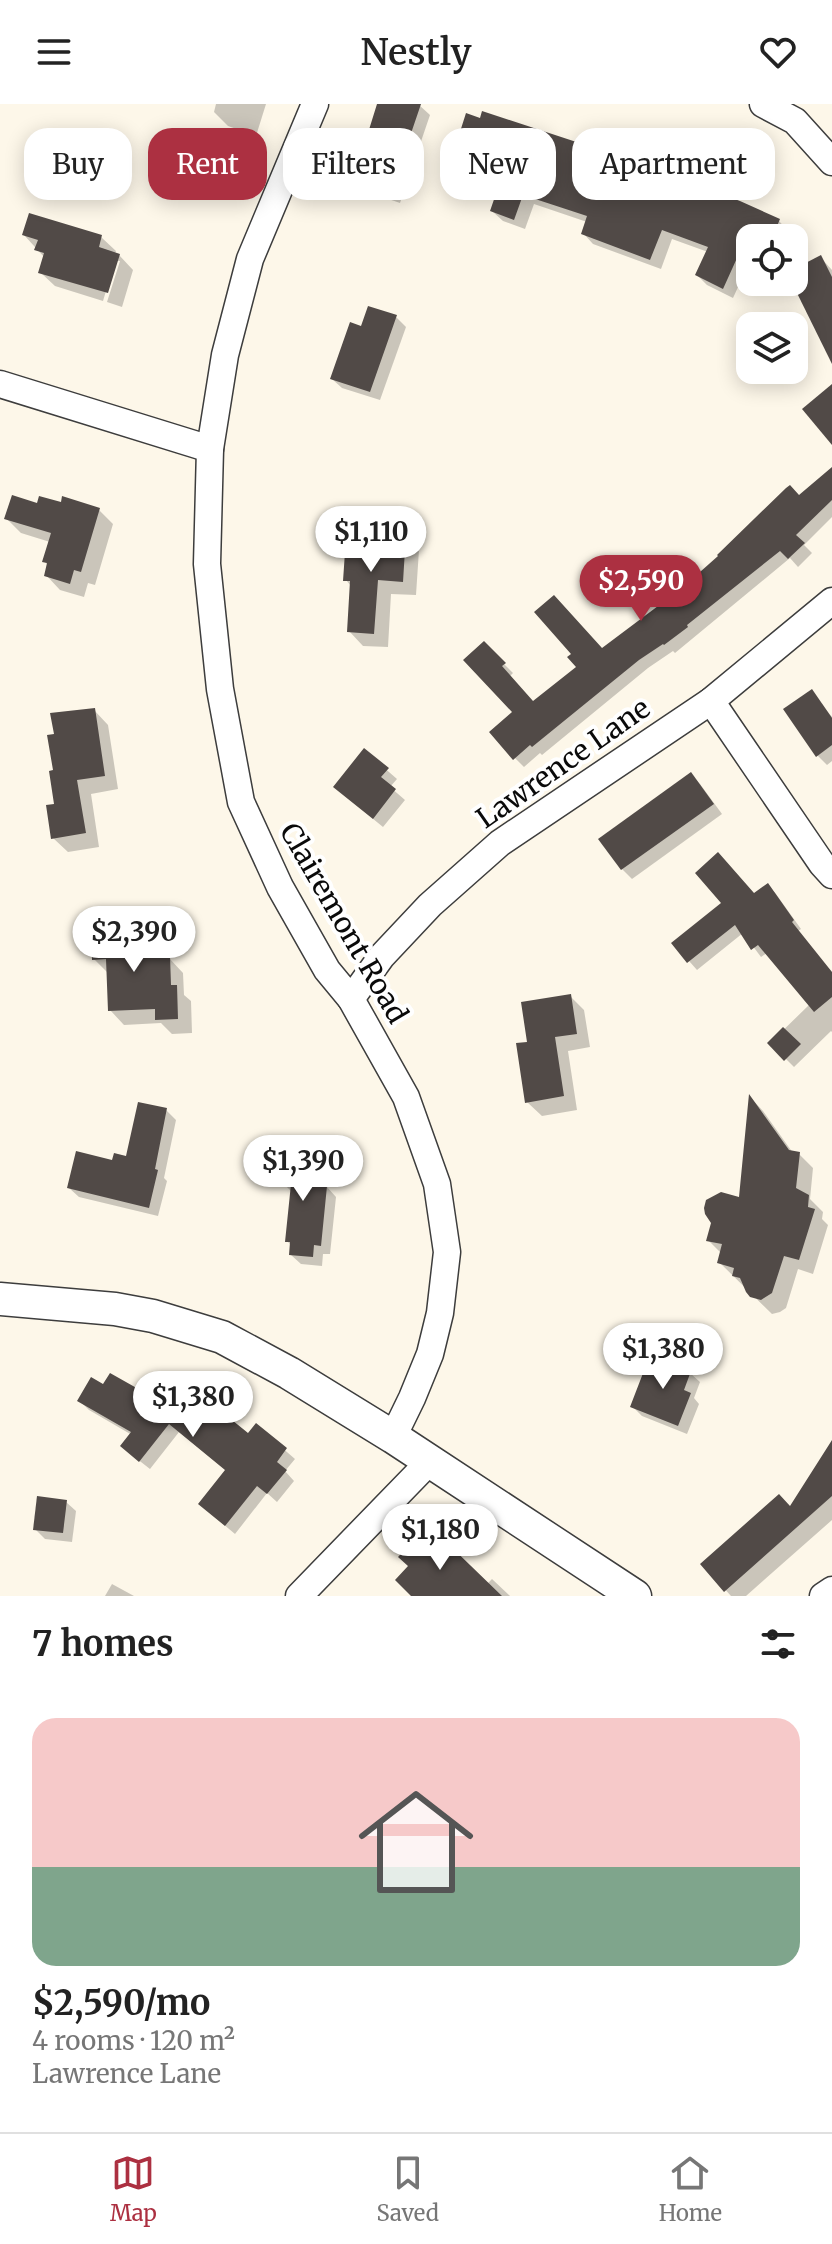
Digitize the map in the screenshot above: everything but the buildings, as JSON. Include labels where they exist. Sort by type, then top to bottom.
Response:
[{"type":"street","name":"Clairemont Road","points":[[315,104],[250,259],[225,355],[210,449],[207,564],[220,689],[241,802],[280,887],[327,970],[351,999],[406,1097],[437,1184],[447,1252],[440,1313],[430,1354],[393,1437]]},
{"type":"street","points":[[763,104],[795,121],[832,162]]},
{"type":"street","points":[[0,384],[210,449]]},
{"type":"street","name":"Lawrence Lane","points":[[351,999],[382,956],[430,905],[500,843],[711,701],[832,601]]},
{"type":"street","points":[[711,701],[832,875]]},
{"type":"street","points":[[0,1299],[115,1309],[153,1316],[222,1337],[289,1373],[393,1437],[635,1596]]},
{"type":"street","points":[[299,1596],[430,1461]]},
{"type":"street","points":[[823,1596],[832,1590]]}]
